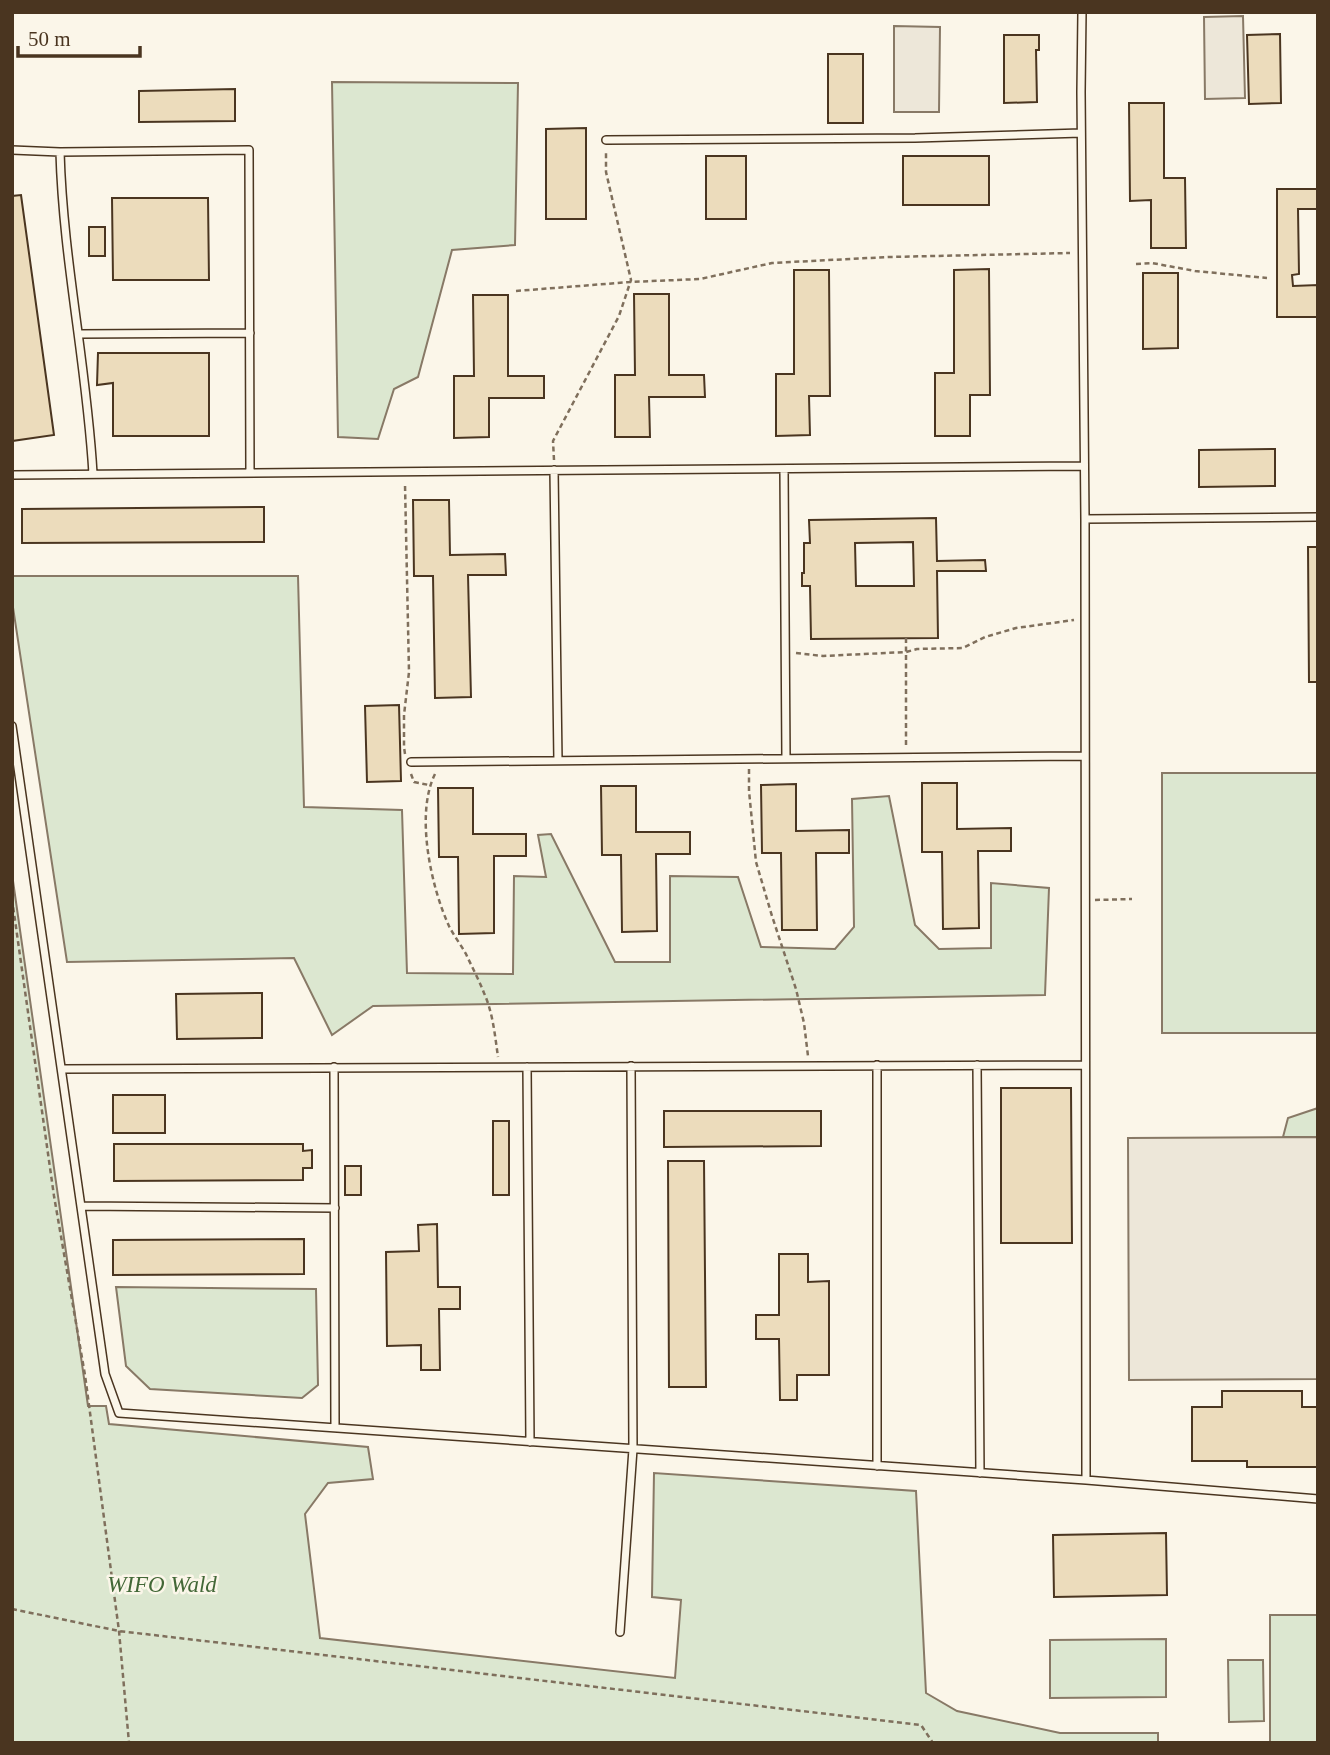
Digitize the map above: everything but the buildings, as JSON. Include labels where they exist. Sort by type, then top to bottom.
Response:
[{"type":"lane","points":[[1082,12],[1086,1480]]},
{"type":"lane","points":[[606,140],[915,138],[1081,133]]},
{"type":"lane","points":[[12,150],[249,150],[250,473]]},
{"type":"lane","points":[[60,152],[61,199],[90,426],[93,474]]},
{"type":"lane","points":[[79,334],[250,333]]},
{"type":"lane","points":[[12,475],[1084,466]]},
{"type":"lane","points":[[784,469],[786,758]]},
{"type":"lane","points":[[554,470],[558,761]]},
{"type":"lane","points":[[1085,519],[1318,517]]},
{"type":"lane","points":[[12,726],[105,1374],[119,1413],[1086,1480],[1318,1499]]},
{"type":"lane","points":[[411,762],[1085,756]]},
{"type":"lane","points":[[877,1065],[877,1466]]},
{"type":"lane","points":[[977,1065],[980,1473]]},
{"type":"lane","points":[[62,1069],[1085,1065]]},
{"type":"lane","points":[[620,1632],[633,1449],[631,1066]]},
{"type":"lane","points":[[527,1067],[530,1442]]},
{"type":"lane","points":[[334,1068],[335,1428]]},
{"type":"lane","points":[[81,1206],[335,1208]]},
{"type":"path","points":[[554,470],[553,441],[619,316],[631,280],[606,172],[606,140]]},
{"type":"path","points":[[516,291],[700,279],[772,263],[1016,253],[1082,253]]},
{"type":"path","points":[[1136,264],[1152,263],[1195,271],[1267,278]]},
{"type":"path","points":[[405,472],[409,672],[404,715],[405,755]]},
{"type":"path","points":[[786,653],[823,656],[963,648],[985,637],[1016,628],[1084,619]]},
{"type":"path","points":[[906,638],[906,757]]},
{"type":"path","points":[[748,759],[756,862],[796,989],[804,1023],[809,1066]]},
{"type":"path","points":[[441,762],[429,785],[425,804],[427,846],[437,892],[449,926],[466,954],[485,995],[495,1030],[499,1067]]},
{"type":"path","points":[[411,773],[414,782],[429,785]]},
{"type":"path","points":[[12,899],[54,1196],[85,1375],[119,1631],[129,1743]]},
{"type":"path","points":[[1085,901],[1132,900]]},
{"type":"path","points":[[12,1609],[119,1631],[921,1725],[933,1743]]},
{"type":"green space","points":[[332,82],[518,83],[515,245],[452,250],[418,377],[394,389],[378,439],[338,437]]},
{"type":"green space","points":[[12,576],[298,576],[304,807],[402,810],[407,973],[513,974],[514,876],[546,877],[538,835],[551,834],[615,962],[670,962],[670,876],[738,877],[761,947],[835,949],[854,927],[852,799],[889,796],[915,925],[939,949],[991,948],[991,883],[1049,888],[1045,995],[373,1006],[332,1035],[294,958],[67,962],[12,601]]},
{"type":"green space","points":[[1162,773],[1318,773],[1318,1033],[1162,1033]]},
{"type":"green space","name":"WIFO Wald","points":[[12,874],[88,1406],[106,1406],[109,1424],[368,1447],[373,1479],[328,1483],[305,1514],[320,1638],[675,1678],[681,1600],[652,1597],[654,1473],[916,1491],[926,1693],[957,1711],[1060,1733],[1158,1733],[1158,1743],[12,1743]]},
{"type":"green space","points":[[1318,1108],[1318,1137],[1283,1137],[1288,1118]]},
{"type":"green space","points":[[116,1287],[316,1289],[318,1385],[302,1398],[150,1389],[126,1366]]},
{"type":"green space","points":[[1270,1615],[1318,1615],[1318,1743],[1270,1743]]},
{"type":"green space","points":[[1166,1639],[1166,1697],[1050,1698],[1050,1640]]},
{"type":"green space","points":[[1228,1660],[1263,1660],[1264,1721],[1229,1722]]},
{"type":"shaded area","points":[[1243,16],[1245,98],[1205,99],[1204,17]]},
{"type":"shaded area","points":[[894,26],[940,27],[939,112],[894,112]]},
{"type":"shaded area","points":[[1318,1137],[1318,1379],[1129,1380],[1128,1138]]}]
